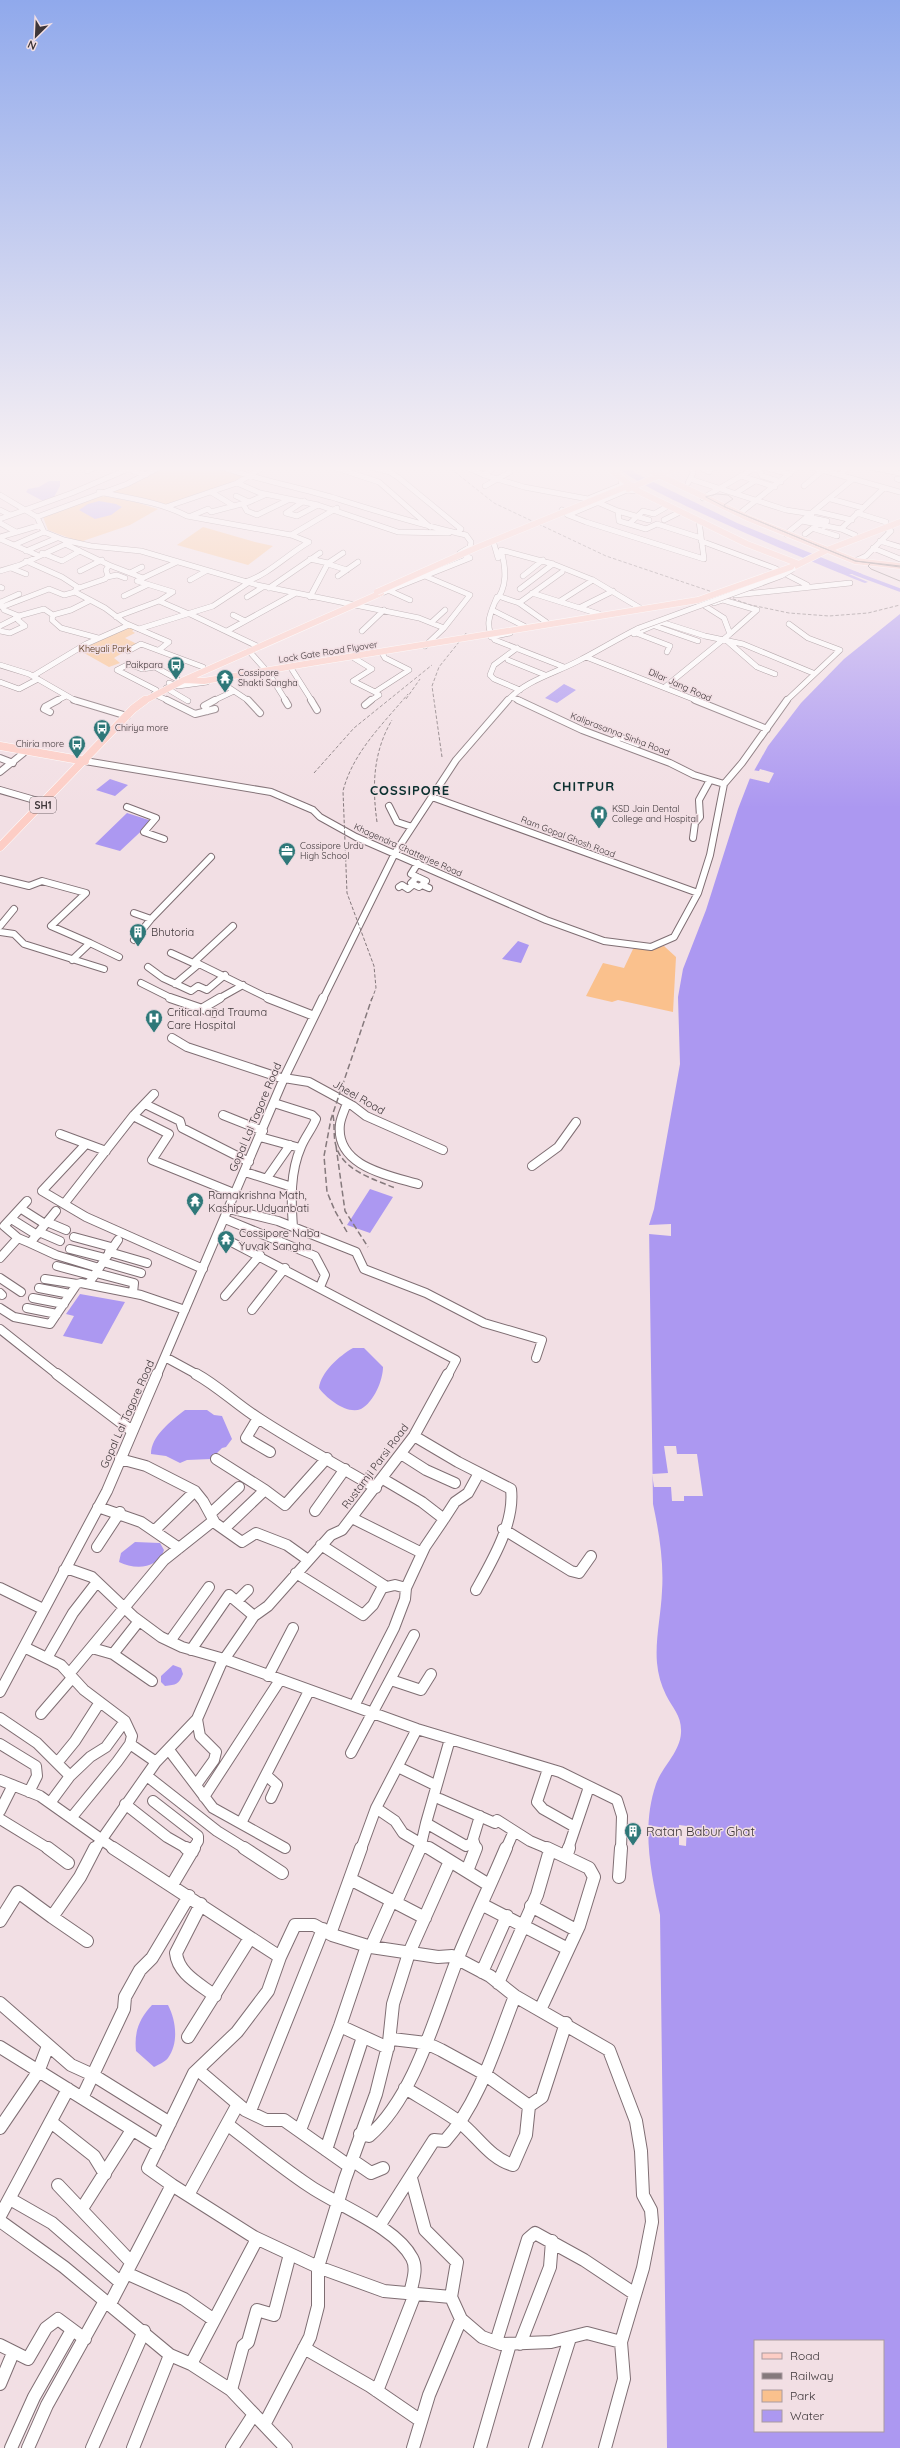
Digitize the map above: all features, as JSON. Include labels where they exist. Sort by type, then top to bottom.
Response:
[{"type":"main road","name":"SH1","points":[[1,842],[124,715],[155,692],[249,651],[346,605],[407,579]]},
{"type":"main road","points":[[377,593],[410,579]]},
{"type":"main road","name":"Lock Gate Road Flyover","points":[[183,680],[198,681],[698,600],[757,579]]},
{"type":"main road","name":"SH1","points":[[183,680],[204,667],[354,606],[377,593]]},
{"type":"main road","points":[[0,746],[81,760]]},
{"type":"main road","name":"SH1","points":[[1,842],[38,801],[81,760]]},
{"type":"street","points":[[63,579],[78,586]]},
{"type":"street","points":[[58,593],[100,579]]},
{"type":"street","points":[[116,617],[159,601],[173,592],[137,581],[141,579]]},
{"type":"street","points":[[236,579],[346,605],[384,610],[432,622],[444,628]]},
{"type":"street","points":[[140,629],[213,606],[252,579]]},
{"type":"street","points":[[247,597],[278,579]]},
{"type":"street","points":[[310,597],[321,579]]},
{"type":"street","points":[[400,579],[375,590],[377,593],[390,591],[417,579]]},
{"type":"street","points":[[215,709],[195,714],[116,670],[129,664],[142,669],[155,667],[183,680],[291,668],[425,646],[430,643],[444,628],[470,595],[433,579]]},
{"type":"street","points":[[498,599],[501,579]]},
{"type":"street","points":[[505,579],[489,620],[490,634],[495,640],[564,667]]},
{"type":"street","points":[[520,589],[533,579]]},
{"type":"street","points":[[519,603],[552,579]]},
{"type":"street","points":[[635,631],[772,579]]},
{"type":"street","points":[[796,579],[807,585]]},
{"type":"street","points":[[560,601],[593,580],[640,608]]},
{"type":"street","points":[[635,631],[744,592],[775,591],[807,585],[850,583]]},
{"type":"street","points":[[1,606],[28,600],[49,589],[58,593],[69,595],[75,592],[78,586]]},
{"type":"street","points":[[140,594],[150,586]]},
{"type":"street","points":[[124,596],[150,586]]},
{"type":"street","points":[[390,591],[410,600]]},
{"type":"street","points":[[580,607],[613,591]]},
{"type":"street","points":[[75,592],[89,601],[105,608],[129,625],[169,642],[159,650]]},
{"type":"street","points":[[227,631],[296,593]]},
{"type":"street","points":[[532,593],[599,614]]},
{"type":"street","points":[[1,606],[19,594]]},
{"type":"street","points":[[498,599],[519,603],[546,622]]},
{"type":"street","points":[[665,687],[726,640],[730,634],[757,611],[723,600]]},
{"type":"street","points":[[53,615],[89,601]]},
{"type":"street","points":[[159,601],[257,646]]},
{"type":"street","points":[[667,603],[662,608],[490,634],[546,622],[667,603]]},
{"type":"street","points":[[0,629],[10,633],[26,626],[19,618],[1,606]]},
{"type":"street","points":[[705,606],[724,618],[730,634]]},
{"type":"street","points":[[0,629],[38,608],[44,608],[53,615]]},
{"type":"street","points":[[362,632],[384,610]]},
{"type":"street","points":[[432,622],[445,610]]},
{"type":"street","points":[[492,610],[524,626]]},
{"type":"street","points":[[53,615],[52,620],[61,628],[69,631],[87,632],[98,638]]},
{"type":"street","points":[[233,615],[245,621]]},
{"type":"street","points":[[661,622],[696,634],[743,644],[813,673]]},
{"type":"street","points":[[724,784],[767,729],[790,696],[813,673],[840,650],[808,638],[789,624]]},
{"type":"street","points":[[0,682],[19,689],[35,677],[98,638],[129,625]]},
{"type":"street","points":[[654,625],[698,641]]},
{"type":"street","points":[[635,631],[670,646],[667,652]]},
{"type":"street","name":"Gopal Lal Tagore Road","points":[[0,1692],[98,1507],[186,1310],[284,1078],[395,853],[456,760],[511,697],[545,675],[588,657],[610,642],[635,631]]},
{"type":"street","points":[[726,640],[757,667],[775,674]]},
{"type":"street","points":[[169,686],[221,680],[267,670],[430,643]]},
{"type":"street","points":[[128,651],[141,644],[159,650],[172,658],[193,662],[204,667]]},
{"type":"street","points":[[517,648],[494,665],[490,676],[494,680],[520,690]]},
{"type":"street","points":[[249,651],[267,670],[288,705]]},
{"type":"street","points":[[375,692],[409,670],[385,658],[382,653]]},
{"type":"street","name":"Dilar Jang Road","points":[[588,657],[665,687],[689,699],[767,729]]},
{"type":"street","points":[[354,658],[372,669],[353,681],[379,695],[365,705]]},
{"type":"street","points":[[508,660],[545,675]]},
{"type":"street","points":[[0,664],[35,677],[66,696],[87,706],[124,715]]},
{"type":"street","points":[[291,668],[317,710]]},
{"type":"street","points":[[221,680],[234,691],[250,701],[260,713]]},
{"type":"street","points":[[169,686],[188,701]]},
{"type":"street","points":[[208,711],[204,706],[234,691]]},
{"type":"street","points":[[50,712],[44,709],[45,707],[66,696]]},
{"type":"street","name":"Kaliprasanna Sinha Road","points":[[511,697],[582,730],[710,780],[724,784]]},
{"type":"street","points":[[613,741],[619,737],[638,744]]},
{"type":"street","points":[[0,772],[26,751]]},
{"type":"street","points":[[0,758],[13,763]]},
{"type":"street","name":"Khagendra Chatterjee Road","points":[[81,760],[267,791],[284,796],[301,806],[313,810],[320,817],[356,837],[560,926],[604,942],[630,946],[651,947],[663,944],[674,937],[698,893],[710,855],[724,784]]},
{"type":"street","points":[[693,838],[695,823],[700,817],[699,800],[710,780]]},
{"type":"street","points":[[0,790],[38,801]]},
{"type":"street","name":"Ram Gopal Ghosh Road","points":[[432,797],[698,893]]},
{"type":"street","points":[[127,806],[156,818],[156,820],[144,832],[164,839]]},
{"type":"street","points":[[389,806],[397,822],[412,827]]},
{"type":"street","points":[[134,940],[151,918],[211,857]]},
{"type":"street","points":[[418,863],[411,874],[426,881],[422,885]]},
{"type":"street","points":[[417,877],[411,883],[419,887],[422,885],[429,888]]},
{"type":"street","points":[[0,879],[29,886],[42,881],[86,894],[52,926],[119,957]]},
{"type":"street","points":[[399,887],[402,885],[408,889],[414,884]]},
{"type":"street","points":[[0,926],[14,910]]},
{"type":"street","points":[[134,913],[151,918]]},
{"type":"street","points":[[175,984],[197,963],[214,942],[233,926]]},
{"type":"street","points":[[0,932],[12,933],[21,943],[104,969]]},
{"type":"street","points":[[72,960],[90,943]]},
{"type":"street","points":[[171,953],[191,963],[197,963],[225,975],[284,1006],[314,1016]]},
{"type":"street","points":[[148,967],[175,984],[191,991],[198,986],[206,990],[225,975]]},
{"type":"street","points":[[141,983],[167,997],[214,1013]]},
{"type":"street","points":[[203,1008],[243,984]]},
{"type":"street","name":"Jheel Road","points":[[172,1038],[187,1047],[284,1078],[309,1082],[347,1103],[366,1116],[443,1150]]},
{"type":"street","points":[[64,1204],[133,1116],[154,1094]]},
{"type":"street","points":[[274,1103],[315,1117],[314,1124],[300,1148],[292,1187],[293,1227]]},
{"type":"street","points":[[347,1103],[339,1122],[338,1137],[346,1153],[353,1160],[418,1184]]},
{"type":"street","points":[[144,1104],[180,1121],[182,1128],[249,1162]]},
{"type":"street","points":[[223,1115],[261,1134],[300,1148]]},
{"type":"street","points":[[133,1116],[170,1134],[152,1160],[236,1194]]},
{"type":"street","points":[[532,1166],[558,1147],[576,1122]]},
{"type":"street","points":[[60,1134],[106,1151]]},
{"type":"street","points":[[86,1144],[42,1192],[86,1217],[203,1270]]},
{"type":"street","points":[[267,1178],[290,1145]]},
{"type":"street","points":[[245,1172],[292,1187]]},
{"type":"street","points":[[27,1201],[4,1226],[18,1238],[56,1255],[141,1272]]},
{"type":"street","points":[[229,1209],[246,1211],[293,1227],[356,1252],[364,1269],[426,1293],[484,1323],[542,1340],[536,1358]]},
{"type":"street","points":[[23,1210],[46,1223],[66,1230]]},
{"type":"street","points":[[30,1243],[56,1211]]},
{"type":"street","points":[[225,1219],[315,1256],[325,1275],[320,1287]]},
{"type":"street","points":[[13,1220],[38,1233],[60,1241]]},
{"type":"street","name":"Rustamji Parsi Road","points":[[52,1917],[80,1877],[100,1840],[125,1804],[156,1762],[169,1750],[198,1716],[224,1659],[254,1616],[268,1606],[331,1535],[342,1530],[376,1488],[414,1436],[456,1360],[285,1268],[218,1235]]},
{"type":"street","points":[[74,1237],[101,1265],[134,1293],[186,1310]]},
{"type":"street","points":[[0,1258],[18,1238]]},
{"type":"street","points":[[0,1308],[14,1317],[47,1324],[52,1322],[77,1284],[101,1265],[118,1240]]},
{"type":"street","points":[[70,1249],[134,1283],[134,1293]]},
{"type":"street","points":[[225,1296],[260,1256]]},
{"type":"street","points":[[56,1266],[147,1263]]},
{"type":"street","points":[[252,1310],[285,1268]]},
{"type":"street","points":[[1,1275],[21,1292]]},
{"type":"street","points":[[45,1279],[77,1284]]},
{"type":"street","points":[[39,1288],[70,1294]]},
{"type":"street","points":[[33,1298],[64,1304]]},
{"type":"street","points":[[27,1308],[57,1314]]},
{"type":"street","points":[[0,1329],[115,1420],[132,1431]]},
{"type":"street","points":[[165,1357],[214,1384],[229,1398],[258,1418],[376,1488]]},
{"type":"street","points":[[258,1418],[246,1438],[270,1452]]},
{"type":"street","points":[[414,1436],[432,1448],[511,1489],[514,1496],[490,1567],[476,1590]]},
{"type":"street","points":[[401,1454],[426,1470],[455,1483]]},
{"type":"street","points":[[120,1459],[126,1458],[140,1462],[195,1491],[212,1518],[242,1542],[256,1533],[271,1538],[308,1560]]},
{"type":"street","points":[[216,1459],[286,1505],[327,1458]]},
{"type":"street","points":[[315,1512],[345,1469]]},
{"type":"street","points":[[354,1706],[394,1628],[405,1599],[406,1588],[422,1553],[455,1502],[468,1493],[479,1473]]},
{"type":"street","points":[[383,1479],[422,1502],[427,1508],[444,1519]]},
{"type":"street","points":[[41,1714],[92,1648],[164,1560],[212,1518],[239,1487]]},
{"type":"street","points":[[224,1529],[265,1490]]},
{"type":"street","points":[[156,1529],[195,1491]]},
{"type":"street","points":[[98,1507],[120,1512],[156,1529],[179,1548]]},
{"type":"street","points":[[97,1547],[120,1512]]},
{"type":"street","points":[[352,1518],[422,1553]]},
{"type":"street","points":[[503,1529],[572,1571],[579,1573],[583,1570],[590,1556]]},
{"type":"street","points":[[321,1546],[385,1586]]},
{"type":"street","points":[[64,1570],[72,1570],[92,1577],[139,1621],[170,1641],[191,1650],[224,1659],[417,1729],[560,1772],[617,1800],[620,1806],[619,1878]]},
{"type":"street","points":[[296,1573],[363,1616],[385,1586],[392,1583],[406,1588]]},
{"type":"street","points":[[46,1658],[73,1612],[97,1582]]},
{"type":"street","points":[[170,1641],[209,1586]]},
{"type":"street","points":[[0,1588],[43,1609]]},
{"type":"street","points":[[237,1601],[248,1590]]},
{"type":"street","points":[[191,1650],[225,1598],[229,1596],[254,1616]]},
{"type":"street","points":[[113,1654],[139,1621]]},
{"type":"street","points":[[268,1676],[293,1628]]},
{"type":"street","points":[[351,1753],[414,1635]]},
{"type":"street","points":[[24,1646],[61,1665],[100,1702],[125,1721],[132,1736],[130,1744],[72,1817]]},
{"type":"street","points":[[92,1648],[113,1654],[152,1681]]},
{"type":"street","points":[[391,1680],[421,1690],[431,1674]]},
{"type":"street","points":[[204,1797],[280,1680]]},
{"type":"street","points":[[241,1823],[309,1691]]},
{"type":"street","points":[[57,1763],[75,1741],[100,1702]]},
{"type":"street","points":[[196,1785],[214,1760],[216,1752],[200,1736],[198,1716]]},
{"type":"street","points":[[0,1718],[37,1743],[70,1776]]},
{"type":"street","points":[[50,1803],[70,1776],[90,1757],[106,1747],[125,1721]]},
{"type":"street","points":[[250,2111],[350,1879],[376,1808],[417,1729]]},
{"type":"street","points":[[300,2130],[369,1947],[422,1845],[435,1785],[450,1739]]},
{"type":"street","points":[[0,1744],[36,1766],[37,1776],[29,1792]]},
{"type":"street","points":[[130,1744],[156,1762]]},
{"type":"street","points":[[169,1750],[204,1797],[220,1813],[285,1848]]},
{"type":"street","points":[[398,1767],[435,1785]]},
{"type":"street","points":[[548,1768],[537,1802],[543,1809],[575,1827]]},
{"type":"street","points":[[266,1775],[277,1785],[271,1798]]},
{"type":"street","points":[[147,1776],[217,1831],[282,1874]]},
{"type":"street","points":[[0,1780],[29,1792],[50,1803],[72,1817],[100,1840],[172,1885],[280,1957]]},
{"type":"street","points":[[0,1811],[13,1785]]},
{"type":"street","points":[[566,1857],[589,1787]]},
{"type":"street","points":[[440,1799],[496,1822],[589,1868],[594,1873],[576,1930],[540,2010]]},
{"type":"street","points":[[153,1802],[198,1836],[198,1841],[172,1885]]},
{"type":"street","points":[[125,1804],[167,1837],[192,1852]]},
{"type":"street","points":[[376,1808],[395,1821],[401,1831],[489,1885]]},
{"type":"street","points":[[467,1871],[476,1850],[473,1842],[480,1816]]},
{"type":"street","points":[[0,1819],[32,1837],[68,1863]]},
{"type":"street","points":[[426,1823],[466,1846],[473,1842]]},
{"type":"street","points":[[360,2134],[368,2136],[384,2123],[405,2088],[426,2043],[458,1959],[483,1905],[489,1885],[514,1831]]},
{"type":"street","points":[[498,1983],[537,1895],[550,1850]]},
{"type":"street","points":[[264,2425],[304,2348],[318,2306],[318,2267],[336,2204],[360,2134],[376,2094],[388,2045],[393,2004],[410,1953],[450,1861]]},
{"type":"street","points":[[350,1879],[425,1918]]},
{"type":"street","points":[[0,1921],[18,1892],[88,1941]]},
{"type":"street","points":[[82,2098],[124,2009],[126,1997],[140,1970],[152,1958],[188,1896]]},
{"type":"street","points":[[201,1904],[176,1953],[175,1960],[180,1968],[215,1996]]},
{"type":"street","points":[[483,1905],[507,1916],[568,1949]]},
{"type":"street","points":[[531,1906],[576,1930]]},
{"type":"street","points":[[482,1972],[507,1916]]},
{"type":"street","points":[[451,2297],[384,2290],[318,2267],[257,2239],[148,2168],[198,2070],[237,2032],[263,1997],[276,1973],[280,1957],[295,1925],[314,1925],[327,1932],[369,1947],[438,1957],[452,1956],[482,1972],[515,1996],[609,2050],[636,2121],[641,2151],[643,2195],[651,2210],[652,2222],[635,2294],[621,2342],[624,2380],[605,2448]]},
{"type":"street","points":[[188,2037],[250,1938]]},
{"type":"street","points":[[379,2226],[434,2140],[445,2141],[451,2137],[460,2122],[483,2073],[515,1996]]},
{"type":"street","points":[[0,2003],[11,2011],[48,2046],[71,2065],[93,2075],[170,2123]]},
{"type":"street","points":[[405,2088],[460,2122],[480,2144],[505,2162],[513,2165],[526,2135],[529,2106],[542,2097],[566,2024]]},
{"type":"street","points":[[340,2026],[363,2037],[388,2045]]},
{"type":"street","points":[[326,2150],[363,2037]]},
{"type":"street","points":[[388,2045],[392,2039],[426,2043],[483,2073],[529,2106]]},
{"type":"street","points":[[0,2128],[38,2072],[48,2046]]},
{"type":"street","points":[[0,2047],[159,2146]]},
{"type":"street","points":[[198,2070],[238,2104],[266,2120],[279,2118],[300,2130],[326,2150],[371,2173],[383,2168]]},
{"type":"street","points":[[68,2090],[10,2199],[1,2222],[64,2267],[144,2331],[170,2355],[191,2364],[231,2390],[286,2448]]},
{"type":"street","points":[[188,2195],[238,2104]]},
{"type":"street","points":[[51,2122],[94,2156],[105,2174]]},
{"type":"street","points":[[227,2124],[336,2204],[379,2226],[405,2248],[415,2264],[412,2294],[377,2391]]},
{"type":"street","points":[[83,2207],[132,2130]]},
{"type":"street","points":[[411,2178],[425,2230],[456,2262],[451,2297],[460,2319],[482,2337],[496,2342],[515,2344],[551,2342],[587,2333],[621,2342]]},
{"type":"street","points":[[58,2185],[83,2207],[110,2243],[126,2273]]},
{"type":"street","points":[[28,2448],[47,2405],[85,2339],[126,2273],[172,2185]]},
{"type":"street","points":[[10,2199],[52,2223],[126,2273],[184,2299],[214,2320]]},
{"type":"street","points":[[496,2342],[528,2238],[538,2233],[635,2294]]},
{"type":"street","points":[[191,2364],[257,2239]]},
{"type":"street","points":[[480,2448],[515,2344],[550,2267],[552,2241]]},
{"type":"street","points":[[231,2390],[242,2346],[248,2342],[257,2310],[274,2315],[290,2254]]},
{"type":"street","points":[[0,2345],[13,2353],[28,2359],[46,2328],[58,2319],[85,2339]]},
{"type":"street","points":[[413,2448],[447,2347],[460,2319]]},
{"type":"street","points":[[11,2448],[34,2397],[72,2330]]},
{"type":"street","points":[[92,2448],[144,2331]]},
{"type":"street","points":[[535,2448],[570,2338]]},
{"type":"street","points":[[304,2348],[377,2391],[421,2421]]},
{"type":"street","points":[[0,2384],[13,2353]]},
{"type":"street","points":[[133,2448],[138,2431],[170,2355]]},
{"type":"street","points":[[232,2448],[254,2414]]},
{"type":"green space","name":"Kheyali Park","points":[[129,625],[137,628],[132,631],[135,633],[125,638],[137,644],[114,658],[120,663],[109,667],[77,649]]},
{"type":"green space","points":[[664,946],[676,957],[673,1012],[618,1000],[612,1002],[586,996],[603,963],[624,968],[633,949],[653,949]]},
{"type":"water","points":[[856,579],[861,579],[868,582],[865,583]]},
{"type":"water","points":[[900,614],[900,2448],[667,2448],[660,1915],[653,1883],[648,1833],[651,1800],[662,1772],[678,1747],[681,1727],[679,1717],[663,1687],[657,1663],[662,1558],[653,1504],[649,1225],[654,1209],[680,1064],[678,997],[683,969],[706,910],[738,809],[750,778],[768,746],[801,703],[844,659]]},
{"type":"water","points":[[564,684],[576,690],[557,703],[545,698]]},
{"type":"water","points":[[110,779],[128,785],[115,796],[96,790]]},
{"type":"water","points":[[127,813],[152,821],[120,851],[95,844]]},
{"type":"water","points":[[518,941],[529,945],[521,963],[502,959]]},
{"type":"water","points":[[370,1189],[393,1197],[370,1233],[347,1225]]},
{"type":"water","points":[[80,1294],[125,1302],[102,1344],[63,1336],[74,1316],[66,1314]]},
{"type":"water","points":[[353,1348],[364,1348],[383,1367],[383,1372],[374,1396],[366,1406],[361,1409],[350,1410],[343,1408],[332,1401],[319,1388],[320,1382],[327,1370],[342,1355]]},
{"type":"water","points":[[185,1410],[207,1410],[214,1415],[222,1416],[232,1439],[226,1447],[222,1448],[211,1459],[187,1460],[180,1463],[166,1456],[151,1454],[154,1441],[158,1435],[168,1424]]},
{"type":"water","points":[[135,1542],[160,1543],[164,1550],[157,1561],[145,1566],[139,1567],[125,1565],[119,1562],[121,1553]]},
{"type":"water","points":[[173,1665],[181,1668],[183,1674],[177,1683],[165,1686],[161,1682],[161,1676]]},
{"type":"water","points":[[152,2005],[168,2005],[173,2018],[175,2032],[174,2046],[168,2058],[154,2067],[136,2051],[138,2026]]},
{"type":"pier","points":[[760,769],[774,773],[769,783],[748,778],[752,770],[759,771]]},
{"type":"pier","points":[[671,1224],[671,1236],[649,1234],[649,1225]]},
{"type":"pier","points":[[664,1446],[676,1446],[677,1454],[697,1454],[703,1496],[684,1496],[684,1501],[672,1501],[671,1487],[654,1487],[652,1474],[668,1473]]},
{"type":"pier","points":[[646,1825],[679,1830],[679,1825],[687,1826],[686,1846],[679,1845],[679,1836],[646,1832]]},
{"type":"waterway","points":[[871,579],[900,590]]},
{"type":"tram line","points":[[896,579],[900,581]]},
{"type":"railway","points":[[675,579],[751,605],[789,613],[829,616],[868,613],[900,605]]},
{"type":"railway","points":[[442,757],[432,686],[439,667],[467,632]]},
{"type":"railway","points":[[314,773],[354,728],[432,665]]},
{"type":"railway","points":[[406,699],[420,679]]},
{"type":"railway","points":[[372,999],[376,988],[374,966],[347,893],[343,791],[361,751],[408,694]]},
{"type":"railway","points":[[377,822],[375,809],[376,770],[381,744],[392,720]]},
{"type":"railway","points":[[347,1232],[335,1211],[327,1192],[324,1156],[331,1119],[372,998]]},
{"type":"railway","points":[[333,1115],[336,1146]]},
{"type":"railway","points":[[336,1146],[345,1162],[352,1168],[395,1188]]},
{"type":"railway","points":[[336,1146],[345,1211],[368,1247]]},
{"type":"place","name":"Paikpara","points":[[176,680]]},
{"type":"place","name":"Cossipore Shakti Sangha","points":[[225,693]]},
{"type":"place","name":"Chiriya more","points":[[102,743]]},
{"type":"place","name":"Chiria more","points":[[77,759]]},
{"type":"place","name":"KSD Jain Dental College and Hospital","points":[[599,829]]},
{"type":"place","name":"Cossipore Urdu High School","points":[[287,866]]},
{"type":"place","name":"Bhutoria","points":[[138,947]]},
{"type":"place","name":"Critical and Trauma Care Hospital","points":[[154,1033]]},
{"type":"place","name":"Ramakrishna Math, Kashipur Udyanbati","points":[[195,1216]]},
{"type":"place","name":"Cossipore Naba Yuvak Sangha","points":[[226,1254]]},
{"type":"place","name":"Ratan Babur Ghat","points":[[633,1846]]},
{"type":"district","name":"CHITPUR","points":[[584,786]]},
{"type":"district","name":"COSSIPORE","points":[[410,790]]}]
